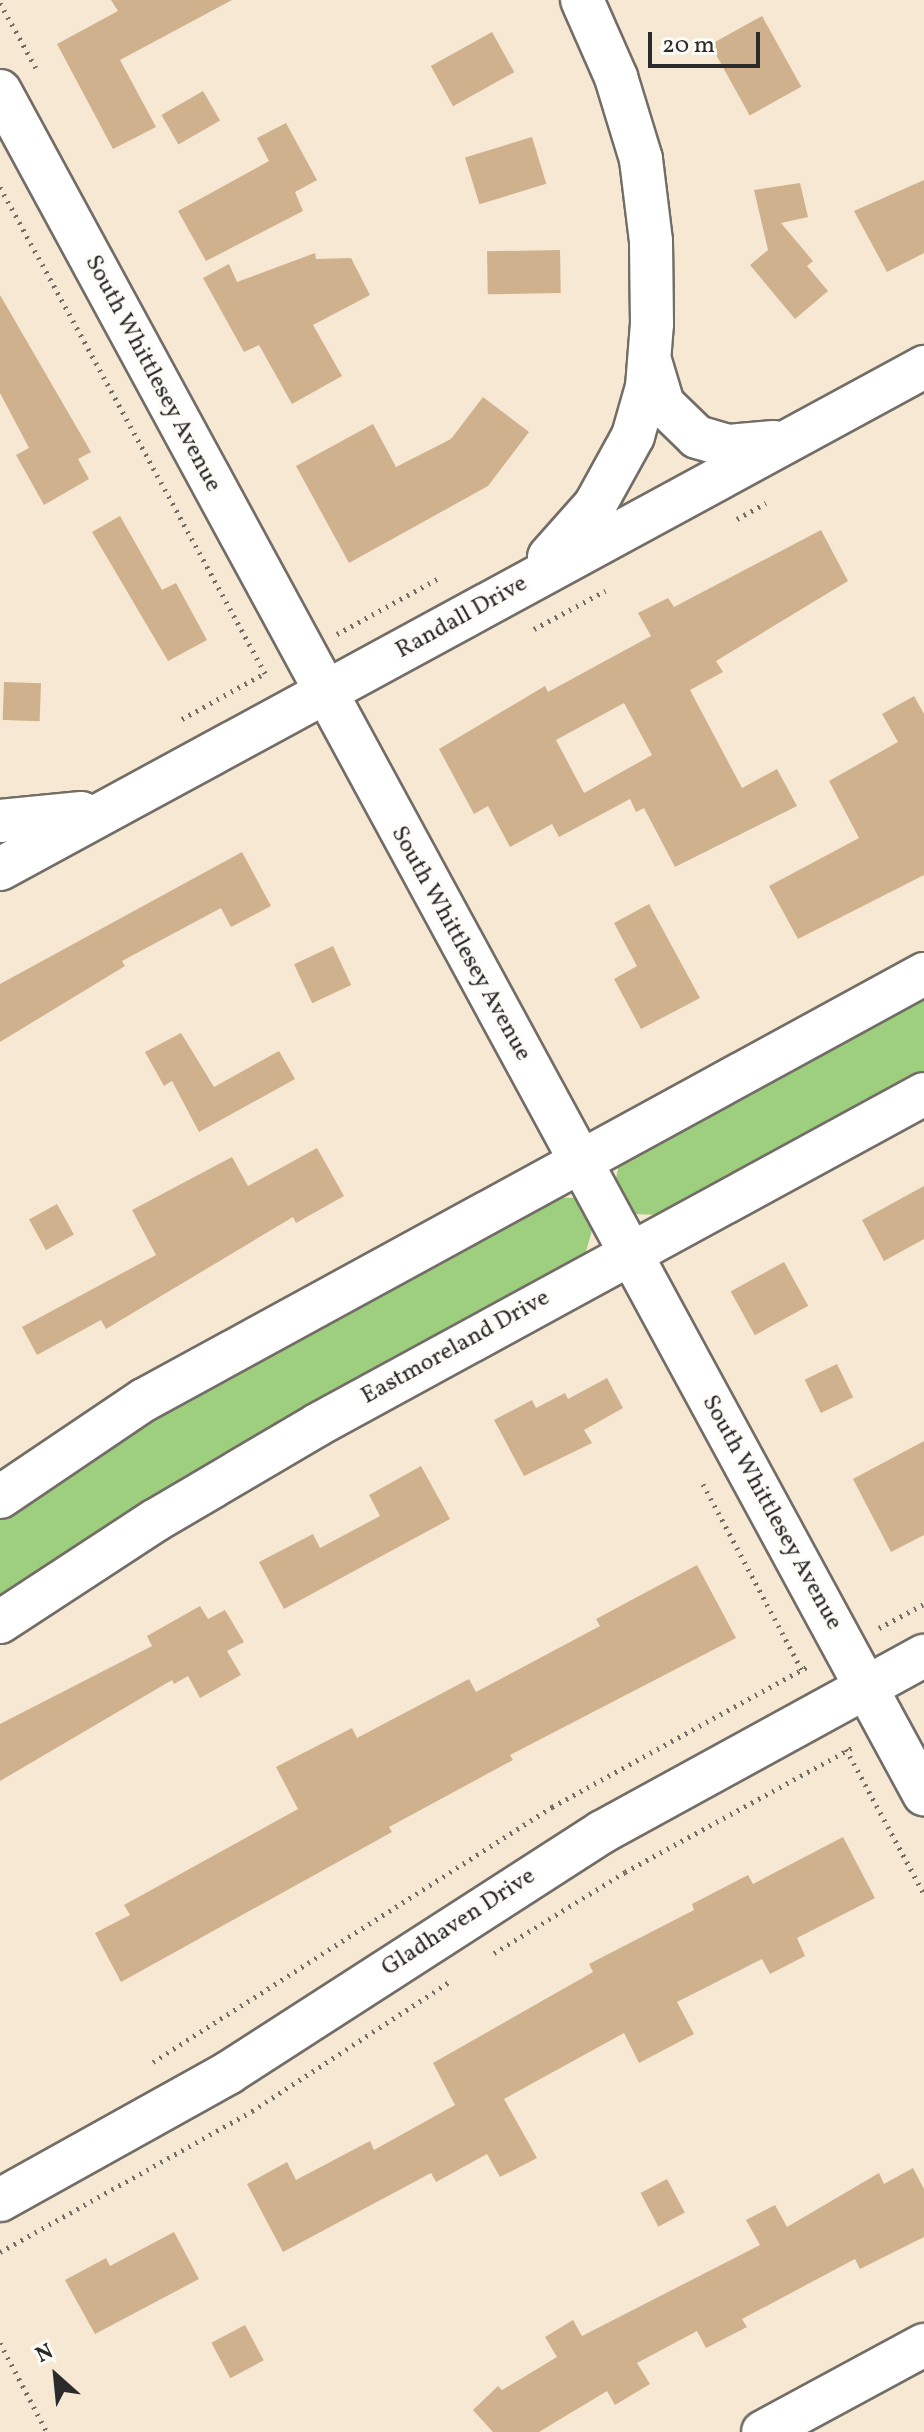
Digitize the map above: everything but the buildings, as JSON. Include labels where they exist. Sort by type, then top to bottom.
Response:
[{"type":"street","points":[[513,590],[580,526],[608,484],[642,412],[650,351],[651,241],[641,159],[616,77],[582,0]]},
{"type":"street","name":"South Whittlesey Avenue","points":[[0,91],[924,1794]]},
{"type":"street","points":[[650,351],[663,404],[697,437],[728,446],[792,439]]},
{"type":"street","name":"Randall Drive","points":[[0,869],[924,367]]},
{"type":"street","points":[[0,821],[44,820],[117,805]]},
{"type":"street","points":[[0,1497],[144,1400],[924,974]]},
{"type":"street","name":"Eastmoreland Drive","points":[[0,1622],[235,1472],[629,1252],[924,1094]]},
{"type":"street","name":"Gladhaven Drive","points":[[0,2200],[228,2073],[576,1848],[924,1656]]},
{"type":"street","points":[[763,2432],[924,2345]]},
{"type":"path","points":[[0,187],[265,673]]},
{"type":"path","points":[[737,519],[766,503]]},
{"type":"path","points":[[534,629],[605,591]]},
{"type":"path","points":[[873,1614],[881,1627]]},
{"type":"path","points":[[490,1956],[625,1872],[846,1750]]},
{"type":"path","points":[[0,2252],[242,2118],[457,1977]]},
{"type":"path","points":[[0,2343],[47,2432]]},
{"type":"green space","points":[[924,991],[924,1072],[658,1215],[634,1214],[622,1201],[614,1188],[620,1159]]},
{"type":"green space","points":[[547,1197],[575,1198],[588,1211],[593,1227],[585,1255],[318,1400],[0,1599],[0,1519],[121,1438],[283,1341]]}]
